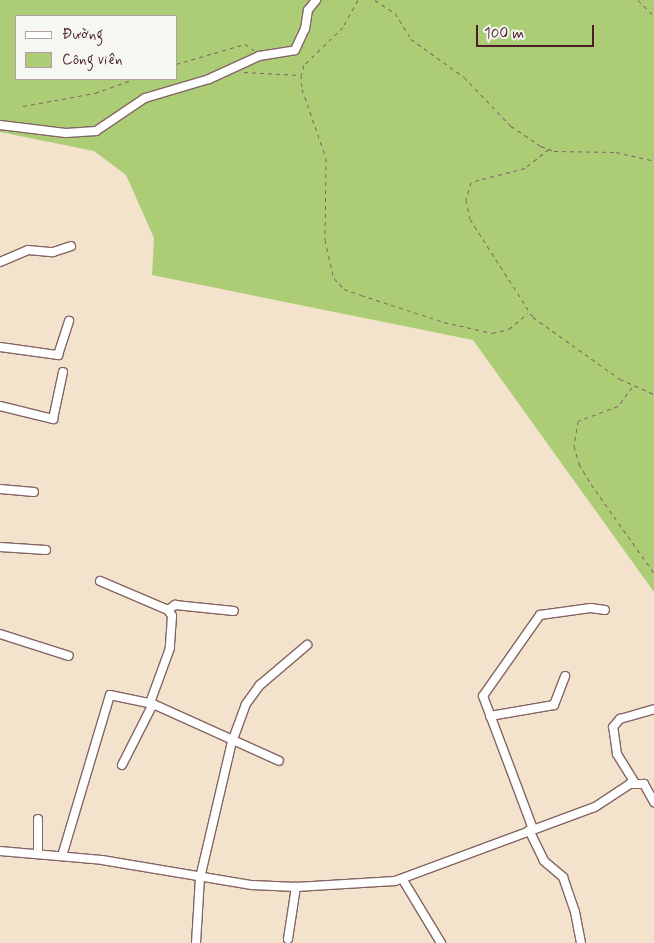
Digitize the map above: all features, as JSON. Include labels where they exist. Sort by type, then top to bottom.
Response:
[{"type":"street","points":[[0,125],[66,133],[96,131],[145,98],[209,80],[259,56],[295,50],[305,29],[308,10],[316,0]]},
{"type":"street","points":[[0,262],[28,250],[53,252],[71,246]]},
{"type":"street","points":[[0,347],[58,355],[68,321]]},
{"type":"street","points":[[0,406],[53,419],[63,372]]},
{"type":"street","points":[[0,489],[34,492]]},
{"type":"street","points":[[0,547],[46,550]]},
{"type":"street","points":[[100,581],[168,610],[173,622],[170,648],[151,704],[122,765]]},
{"type":"street","points":[[168,610],[175,604],[234,611]]},
{"type":"street","points":[[582,943],[576,912],[563,877],[544,861],[490,716],[483,702],[486,687],[534,620],[546,613],[591,608],[605,610]]},
{"type":"street","points":[[0,634],[69,656]]},
{"type":"street","points":[[196,943],[200,878],[232,742],[246,704],[260,685],[307,645]]},
{"type":"street","points":[[490,716],[554,706],[566,676]]},
{"type":"street","points":[[62,856],[108,697],[114,694],[151,704],[232,742],[279,761]]},
{"type":"street","points":[[635,783],[617,754],[613,727],[620,719],[654,709]]},
{"type":"street","points":[[0,850],[62,856],[200,878],[296,887],[403,880],[595,807],[635,783],[644,784],[654,802]]},
{"type":"street","points":[[38,818],[38,853]]},
{"type":"street","points":[[403,880],[441,943]]},
{"type":"street","points":[[288,939],[296,887]]},
{"type":"path","points":[[358,0],[343,27],[304,65],[300,75],[302,89],[326,158],[324,190],[328,261],[334,278],[344,289],[444,322],[492,333],[509,329],[528,313]]},
{"type":"path","points":[[375,0],[395,13],[411,40],[464,77],[511,126],[550,149],[580,153],[616,152],[654,161]]},
{"type":"path","points":[[638,0],[654,16]]},
{"type":"path","points":[[178,63],[245,44],[259,56]]},
{"type":"path","points":[[239,72],[300,75]]},
{"type":"path","points":[[23,106],[95,93],[131,80]]},
{"type":"path","points":[[550,149],[525,168],[471,182],[466,200],[470,219],[533,317],[633,386],[654,394]]},
{"type":"path","points":[[633,386],[618,406],[578,421],[574,446],[587,477],[654,573]]},
{"type":"green space","points":[[0,0],[654,0],[654,592],[473,340],[152,275],[154,238],[126,175],[94,151],[0,132]]}]
